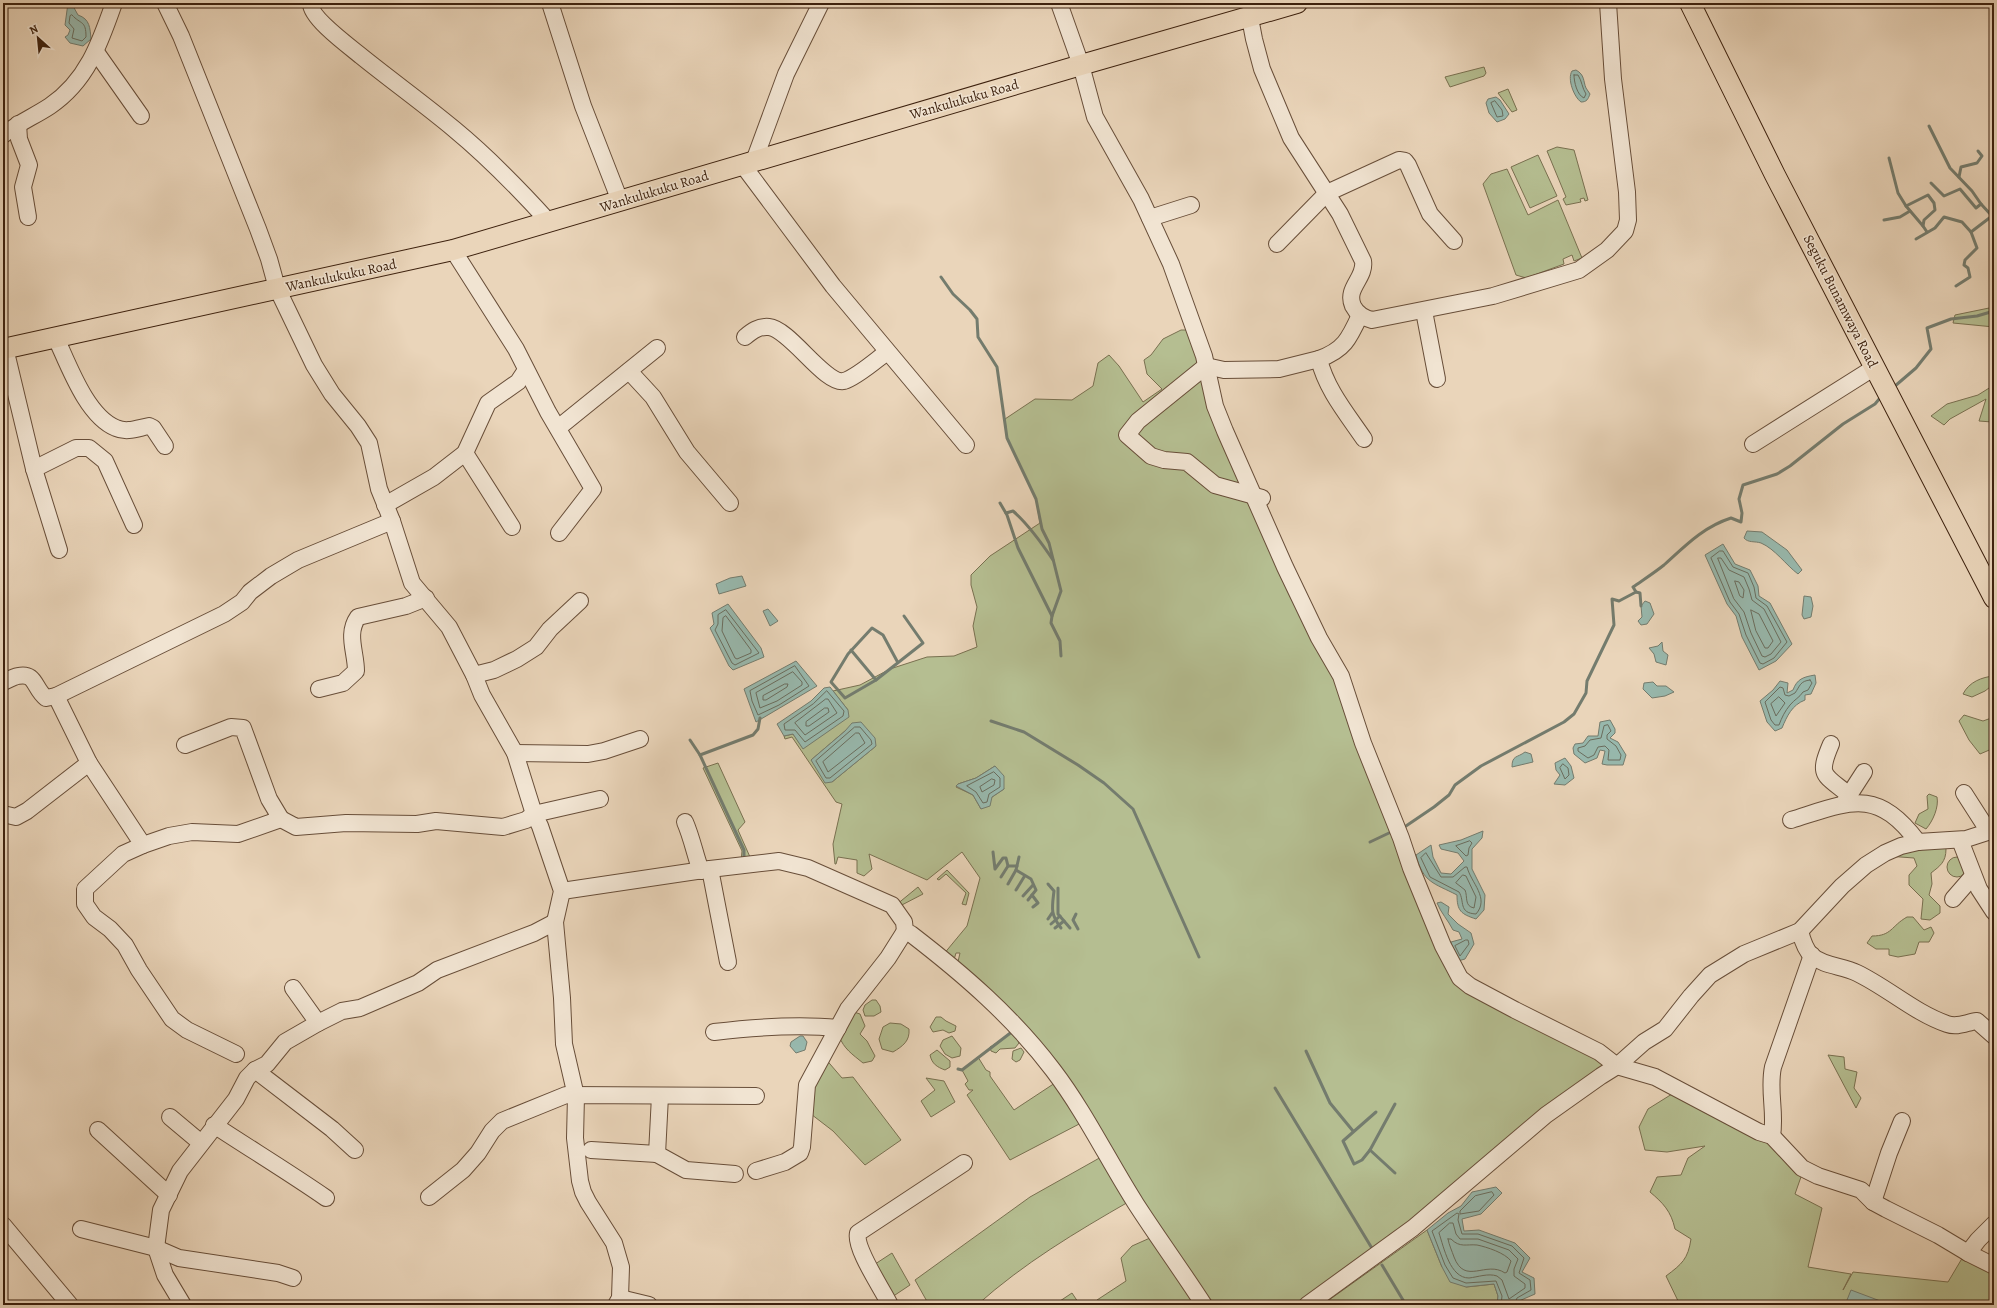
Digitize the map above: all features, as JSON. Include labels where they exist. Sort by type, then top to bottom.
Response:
[{"type":"main road","name":"Wankulukuku Road","points":[[4,348],[453,250],[1260,11],[1297,3]]},
{"type":"main road","name":"Seguku Bunamwaya Road","points":[[1690,3],[1772,168],[1994,598]]},
{"type":"street","points":[[3,135],[18,124],[50,106],[70,90],[85,72],[96,52],[114,3]]},
{"type":"street","points":[[166,3],[181,36],[256,223],[277,288],[314,365],[332,394],[358,426],[369,443],[379,490],[392,521],[412,583],[449,627],[474,675],[482,695],[515,753],[534,814],[540,826],[562,891],[555,922],[562,998],[564,1044],[576,1096],[575,1138],[583,1192],[614,1243],[621,1267],[618,1302],[649,1305]]},
{"type":"street","points":[[311,3],[310,7],[316,18],[357,53],[455,129],[501,171],[550,222]]},
{"type":"street","points":[[550,3],[583,106],[620,201]]},
{"type":"street","points":[[821,3],[786,74],[748,162],[832,286],[966,445]]},
{"type":"street","points":[[1059,3],[1081,64],[1095,117],[1150,218],[1171,264],[1204,356],[1215,406],[1258,497],[1267,529],[1310,621],[1341,676],[1363,743],[1401,838],[1411,868],[1443,946],[1460,978],[1470,986],[1593,1049],[1618,1066],[1654,1078],[1759,1132],[1772,1136],[1802,1168],[1818,1176],[1861,1190],[1873,1202],[1938,1235],[1968,1253],[1994,1266]]},
{"type":"street","points":[[1260,11],[1254,39],[1262,69],[1291,138],[1340,214],[1363,261],[1363,268],[1350,294],[1354,308],[1360,315],[1372,320],[1424,312],[1493,296],[1579,270],[1607,250],[1625,231],[1628,220],[1627,192],[1613,79],[1608,3]]},
{"type":"street","points":[[96,52],[141,116]]},
{"type":"street","points":[[18,124],[19,139],[29,165],[29,172],[25,178],[23,187],[28,217]]},
{"type":"street","points":[[1277,244],[1327,193],[1396,160],[1405,161],[1430,214],[1454,241]]},
{"type":"street","points":[[1150,218],[1191,205]]},
{"type":"street","points":[[453,250],[516,349],[558,428],[593,488],[559,533]]},
{"type":"street","points":[[1424,312],[1437,379]]},
{"type":"street","points":[[1206,366],[1224,370],[1279,369],[1319,359],[1339,349],[1346,343],[1360,315]]},
{"type":"street","points":[[745,337],[757,328],[767,326],[778,329],[826,373],[837,380],[842,381],[850,378],[887,352]]},
{"type":"street","points":[[55,336],[91,408],[116,429],[131,431],[149,426],[153,428],[165,446]]},
{"type":"street","points":[[4,348],[34,469],[59,550]]},
{"type":"street","points":[[558,428],[657,348]]},
{"type":"street","points":[[1319,359],[1322,371],[1335,397],[1364,439]]},
{"type":"street","points":[[1206,366],[1138,420],[1127,434],[1151,456],[1164,460],[1187,462],[1215,485],[1258,497]]},
{"type":"street","points":[[1753,444],[1875,367]]},
{"type":"street","points":[[385,505],[434,477],[465,453],[488,403],[518,382],[526,370]]},
{"type":"street","points":[[629,371],[653,397],[687,452],[730,503]]},
{"type":"street","points":[[34,469],[76,448],[89,448],[105,461],[134,526]]},
{"type":"street","points":[[465,453],[512,527]]},
{"type":"street","points":[[3,682],[16,676],[29,676],[33,678],[42,695],[46,698],[56,696],[224,614],[242,602],[250,592],[271,576],[298,560],[392,521]]},
{"type":"street","points":[[319,689],[343,683],[356,671],[351,633],[353,624],[358,617],[406,606],[426,598]]},
{"type":"street","points":[[474,675],[494,670],[517,659],[536,647],[550,629],[580,601]]},
{"type":"street","points":[[56,696],[89,763],[143,845]]},
{"type":"street","points":[[185,745],[231,727],[243,728],[270,799],[280,819],[296,827],[346,823],[417,824],[436,821],[502,827],[521,822],[534,814],[600,799]]},
{"type":"street","points":[[515,753],[588,754],[604,751],[640,739]]},
{"type":"street","points":[[1831,744],[1824,761],[1823,768],[1828,777],[1847,799]]},
{"type":"street","points":[[3,814],[16,817],[27,812],[89,763]]},
{"type":"street","points":[[1847,799],[1864,772]]},
{"type":"street","points":[[1308,1305],[1413,1228],[1546,1115],[1594,1080],[1618,1066],[1644,1042],[1665,1028],[1710,975],[1744,954],[1800,931],[1842,886],[1866,865],[1896,848],[1918,842],[1960,840],[1991,831],[1964,793]]},
{"type":"street","points":[[1791,820],[1847,799],[1864,802],[1891,813],[1905,824],[1918,842]]},
{"type":"street","points":[[236,1054],[187,1030],[172,1019],[139,970],[125,945],[110,929],[94,917],[85,904],[85,889],[123,854],[143,845],[169,836],[192,832],[238,834],[280,819]]},
{"type":"street","points":[[684,822],[692,839],[694,853],[705,870],[728,962]]},
{"type":"street","points":[[1960,840],[1979,889],[1994,912]]},
{"type":"street","points":[[562,891],[705,870],[779,861],[808,868],[892,905],[904,922],[904,931],[888,958],[848,1010],[807,1085],[802,1147],[800,1153],[785,1162],[756,1171]]},
{"type":"street","points":[[1952,899],[1973,876]]},
{"type":"street","points":[[183,1305],[165,1275],[156,1248],[161,1210],[180,1171],[236,1098],[247,1078],[255,1070],[267,1064],[285,1042],[318,1023],[342,1012],[360,1008],[418,983],[437,970],[534,933],[555,922]]},
{"type":"street","points":[[904,931],[911,934],[950,964],[999,1007],[1053,1070],[1082,1112],[1136,1204],[1204,1305]]},
{"type":"street","points":[[1800,931],[1804,943],[1812,956],[1828,964],[1857,973],[1893,995],[1948,1024],[1962,1025],[1977,1021],[1994,1036]]},
{"type":"street","points":[[1772,1136],[1774,1118],[1771,1086],[1773,1067],[1812,956]]},
{"type":"street","points":[[293,988],[318,1023]]},
{"type":"street","points":[[714,1032],[783,1025],[808,1025],[838,1028]]},
{"type":"street","points":[[255,1070],[332,1129],[355,1150]]},
{"type":"street","points":[[429,1197],[463,1170],[478,1153],[492,1131],[502,1121],[566,1095],[756,1096]]},
{"type":"street","points":[[657,1154],[660,1096]]},
{"type":"street","points":[[170,1117],[201,1143]]},
{"type":"street","points":[[1873,1202],[1889,1153],[1902,1121]]},
{"type":"street","points":[[214,1125],[277,1167],[292,1174],[326,1198]]},
{"type":"street","points":[[98,1130],[169,1195]]},
{"type":"street","points":[[591,1150],[657,1154],[686,1170],[735,1174]]},
{"type":"street","points":[[890,1305],[861,1251],[856,1238],[858,1233],[964,1163]]},
{"type":"street","points":[[1968,1253],[1978,1240],[1994,1224]]},
{"type":"street","points":[[3,1225],[70,1305]]},
{"type":"street","points":[[81,1229],[156,1248],[179,1258],[278,1274],[293,1278]]},
{"type":"green space","points":[[1484,67],[1486,73],[1484,76],[1450,87],[1445,77]]},
{"type":"green space","points":[[1508,89],[1517,110],[1512,112],[1498,93]]},
{"type":"green space","points":[[1557,147],[1574,150],[1588,200],[1585,201],[1584,198],[1580,199],[1581,202],[1566,205],[1563,199],[1566,197],[1547,151]]},
{"type":"green space","points":[[1538,155],[1557,196],[1530,208],[1511,167]]},
{"type":"green space","points":[[1507,169],[1528,215],[1558,200],[1582,258],[1574,261],[1572,255],[1563,259],[1564,264],[1526,278],[1516,275],[1483,184],[1491,174]]},
{"type":"green space","points":[[1994,307],[1994,327],[1953,323],[1955,315]]},
{"type":"green space","points":[[1181,330],[1190,330],[1337,682],[1344,711],[1370,764],[1459,987],[1602,1061],[1602,1066],[1408,1223],[1301,1305],[1208,1305],[1085,1111],[957,966],[960,953],[956,953],[953,963],[943,955],[967,926],[980,878],[962,852],[927,880],[869,854],[872,869],[864,876],[857,873],[857,860],[838,857],[835,864],[833,844],[842,804],[836,802],[792,737],[785,739],[784,736],[793,734],[803,748],[848,710],[833,691],[860,685],[890,669],[927,657],[954,656],[977,647],[973,626],[977,607],[971,585],[971,575],[990,556],[1040,523],[1036,499],[1007,438],[1005,419],[1035,399],[1072,400],[1093,386],[1098,363],[1109,355],[1119,366],[1143,402],[1162,389],[1147,374],[1144,360],[1151,355],[1163,339]],"holes":[[[845,731],[876,746],[832,782],[811,760]],[[995,766],[1004,789],[992,797],[981,809],[973,795],[956,787],[958,784],[976,778]]]},
{"type":"green space","points":[[1994,385],[1994,437],[1992,422],[1979,421],[1986,399],[1950,419],[1944,425],[1931,416],[1947,404],[1978,395]]},
{"type":"green space","points":[[1994,676],[1994,684],[1985,691],[1972,697],[1963,694],[1972,683]]},
{"type":"green space","points":[[1964,715],[1983,721],[1994,717],[1994,748],[1980,754],[1969,740],[1959,721]]},
{"type":"green space","points":[[718,763],[745,822],[738,830],[750,857],[741,862],[742,851],[703,768]]},
{"type":"green space","points":[[1929,794],[1937,797],[1937,805],[1933,818],[1926,829],[1915,823],[1919,814],[1928,809],[1927,796]]},
{"type":"green space","points":[[1932,834],[1946,849],[1946,853],[1940,866],[1931,873],[1932,884],[1929,895],[1940,906],[1940,913],[1930,920],[1921,919],[1923,899],[1909,885],[1909,875],[1917,866],[1914,858],[1887,856]]},
{"type":"green space","points":[[1957,857],[1964,860],[1967,867],[1964,874],[1957,877],[1950,874],[1947,867],[1950,860]]},
{"type":"green space","points":[[947,870],[969,893],[966,905],[962,904],[966,893],[946,874],[939,880],[937,879]]},
{"type":"green space","points":[[918,887],[923,894],[898,907],[896,905]]},
{"type":"green space","points":[[1907,917],[1913,917],[1924,930],[1931,927],[1934,933],[1929,942],[1919,942],[1915,954],[1898,957],[1889,955],[1889,949],[1876,949],[1867,943],[1872,936],[1879,936],[1888,932]]},
{"type":"green space","points":[[872,1000],[876,1000],[880,1006],[881,1012],[874,1016],[865,1016],[863,1010],[865,1005]]},
{"type":"green space","points":[[854,1012],[860,1014],[865,1026],[860,1034],[867,1041],[875,1056],[872,1061],[863,1063],[846,1048],[839,1036]]},
{"type":"green space","points":[[936,1017],[941,1017],[956,1026],[955,1031],[949,1033],[943,1030],[933,1032],[930,1027]]},
{"type":"green space","points":[[890,1023],[901,1024],[909,1029],[908,1037],[905,1043],[893,1052],[882,1049],[879,1039],[883,1027]]},
{"type":"green space","points":[[1012,1032],[1019,1036],[1019,1043],[1015,1048],[1000,1049],[996,1053],[991,1051],[990,1047]]},
{"type":"green space","points":[[952,1036],[961,1048],[960,1056],[952,1058],[945,1054],[940,1046],[943,1040]]},
{"type":"green space","points":[[1021,1048],[1024,1052],[1020,1060],[1016,1062],[1012,1059],[1013,1051]]},
{"type":"green space","points":[[937,1050],[950,1061],[950,1067],[945,1070],[935,1065],[932,1061],[930,1055]]},
{"type":"green space","points":[[1828,1055],[1844,1057],[1845,1069],[1857,1072],[1854,1088],[1861,1098],[1856,1108]]},
{"type":"green space","points":[[824,1057],[842,1078],[853,1077],[901,1140],[865,1165],[833,1131],[807,1111]]},
{"type":"green space","points":[[978,1057],[986,1070],[990,1072],[990,1076],[1014,1110],[1058,1081],[1083,1122],[1010,1160],[967,1095],[973,1090],[969,1090],[965,1084],[968,1081],[962,1070]]},
{"type":"green space","points":[[926,1078],[944,1081],[955,1102],[931,1117],[921,1101],[935,1090]]},
{"type":"green space","points":[[1672,1094],[1765,1141],[1802,1174],[1795,1194],[1822,1208],[1808,1267],[1851,1274],[1843,1290],[1853,1272],[1948,1282],[1967,1250],[1994,1265],[1994,1305],[1680,1305],[1666,1276],[1676,1268],[1686,1256],[1691,1239],[1675,1229],[1666,1208],[1650,1192],[1657,1177],[1681,1175],[1688,1158],[1705,1146],[1667,1152],[1645,1150],[1639,1127],[1648,1109]]},
{"type":"green space","points":[[1103,1156],[1130,1201],[1070,1236],[1013,1275],[977,1305],[929,1305],[915,1280],[1030,1197]]},
{"type":"green space","points":[[1427,1230],[1442,1267],[1466,1287],[1494,1284],[1498,1296],[1497,1305],[1322,1305]]},
{"type":"green space","points":[[1150,1238],[1199,1305],[1097,1305],[1097,1300],[1126,1281],[1121,1258],[1132,1246]]},
{"type":"green space","points":[[892,1253],[910,1285],[886,1301],[869,1268]]},
{"type":"green space","points":[[1072,1293],[1080,1305],[1054,1305]]},
{"type":"water","points":[[68,3],[75,3],[73,6],[78,15],[85,19],[89,24],[91,39],[83,46],[70,43],[65,37],[68,35],[70,30],[65,25]]},
{"type":"water","points":[[75,3],[85,3],[82,7]]},
{"type":"water","points":[[1576,70],[1582,76],[1586,88],[1590,94],[1587,100],[1583,102],[1578,100],[1572,88],[1570,79],[1572,71]]},
{"type":"water","points":[[1496,97],[1500,100],[1509,114],[1505,119],[1497,122],[1489,113],[1486,103],[1488,99]]},
{"type":"water","points":[[1747,531],[1762,532],[1787,550],[1802,570],[1798,574],[1776,553],[1766,546],[1761,543],[1746,540],[1744,538]]},
{"type":"water","points":[[1723,544],[1735,564],[1750,570],[1758,586],[1759,596],[1770,603],[1792,644],[1776,661],[1759,670],[1742,637],[1736,616],[1727,604],[1705,555]]},
{"type":"water","points":[[742,576],[746,586],[719,594],[716,584],[730,578]]},
{"type":"water","points":[[1804,596],[1811,597],[1813,606],[1811,617],[1804,619],[1802,615]]},
{"type":"water","points":[[1645,601],[1650,603],[1654,614],[1647,624],[1641,625],[1638,621],[1642,617],[1641,606]]},
{"type":"water","points":[[728,604],[761,648],[764,657],[733,670],[729,666],[710,628],[714,624],[712,613]]},
{"type":"water","points":[[768,609],[778,621],[770,626],[763,611]]},
{"type":"water","points":[[1662,642],[1663,651],[1668,655],[1666,665],[1656,662],[1654,654],[1649,648],[1658,646]]},
{"type":"water","points":[[796,661],[817,686],[756,722],[744,689]]},
{"type":"water","points":[[1815,675],[1816,683],[1811,694],[1805,695],[1805,700],[1793,708],[1782,728],[1775,731],[1767,722],[1760,701],[1773,690],[1780,681],[1788,683],[1787,693],[1793,690],[1796,683],[1801,679]]},
{"type":"water","points":[[1653,682],[1657,686],[1666,686],[1674,692],[1665,696],[1652,698],[1643,689],[1644,683]]},
{"type":"water","points":[[830,687],[848,710],[849,717],[803,749],[793,734],[784,736],[777,724],[811,701],[824,688]]},
{"type":"water","points":[[1610,720],[1615,729],[1615,733],[1610,738],[1618,742],[1626,755],[1623,765],[1602,764],[1605,751],[1600,750],[1597,758],[1585,763],[1574,754],[1573,748],[1575,744],[1583,743],[1588,736],[1598,736],[1600,722]]},
{"type":"water","points":[[861,722],[875,738],[876,746],[832,782],[825,783],[811,760],[845,731],[852,723]]},
{"type":"water","points":[[1525,752],[1531,754],[1533,762],[1512,767],[1513,760]]},
{"type":"water","points":[[1565,758],[1571,766],[1574,778],[1565,785],[1554,784],[1560,775],[1556,770],[1555,763]]},
{"type":"water","points":[[995,766],[1004,776],[1004,789],[992,797],[990,806],[981,809],[973,795],[956,786],[976,778]]},
{"type":"water","points":[[1483,831],[1482,838],[1472,849],[1472,869],[1485,895],[1484,910],[1476,919],[1461,911],[1458,905],[1457,895],[1430,881],[1426,877],[1416,855],[1431,845],[1433,857],[1441,873],[1451,874],[1464,861],[1458,853],[1441,849],[1439,845],[1461,840]]},
{"type":"water","points":[[1441,902],[1449,907],[1448,914],[1458,924],[1471,933],[1474,944],[1465,959],[1458,961],[1451,948],[1451,942],[1462,939],[1459,932],[1453,930],[1440,910],[1437,903]]},
{"type":"water","points":[[800,1036],[803,1036],[807,1042],[805,1050],[796,1053],[790,1046],[791,1042]]},
{"type":"water","points":[[1496,1187],[1502,1193],[1481,1214],[1462,1219],[1464,1231],[1479,1230],[1515,1243],[1530,1258],[1522,1272],[1534,1278],[1535,1294],[1519,1301],[1517,1305],[1497,1305],[1498,1296],[1494,1284],[1466,1287],[1450,1282],[1442,1267],[1427,1230],[1448,1213],[1461,1206],[1472,1192]]},
{"type":"water","points":[[1851,1290],[1883,1302],[1881,1305],[1845,1305]]},
{"type":"waterway","points":[[1929,126],[1950,168],[1972,191],[1992,216],[1994,215]]},
{"type":"waterway","points":[[1959,177],[1961,167],[1977,163],[1982,156],[1978,151]]},
{"type":"waterway","points":[[1889,158],[1898,193],[1906,206],[1923,226]]},
{"type":"waterway","points":[[1931,183],[1944,196],[1960,189],[1976,208],[1981,204]]},
{"type":"waterway","points":[[1906,206],[1928,195],[1934,203],[1935,210],[1924,220],[1923,226],[1927,232]]},
{"type":"waterway","points":[[1884,220],[1900,217],[1910,211]]},
{"type":"waterway","points":[[1916,239],[1935,228],[1944,217],[1962,222],[1971,232],[1992,216]]},
{"type":"waterway","points":[[1956,286],[1970,277],[1968,268],[1964,265],[1965,260],[1977,248],[1971,232]]},
{"type":"waterway","points":[[941,277],[953,294],[977,319],[978,337],[997,367],[1007,438],[1036,499],[1042,529],[1049,543],[1061,591],[1052,616]]},
{"type":"waterway","points":[[1895,386],[1916,368],[1931,349],[1927,328],[1951,319],[1977,316],[1994,311]]},
{"type":"waterway","points":[[1636,592],[1633,587],[1664,565],[1703,532],[1712,526],[1731,518],[1741,522],[1742,513],[1739,499],[1743,485],[1777,474],[1790,466],[1843,424],[1875,404],[1880,398]]},
{"type":"waterway","points":[[1000,503],[1007,515],[1018,548],[1052,616],[1051,623],[1060,641],[1061,656]]},
{"type":"waterway","points":[[1006,513],[1013,511],[1019,516],[1053,560]]},
{"type":"waterway","points":[[1403,828],[1434,807],[1449,795],[1455,785],[1481,766],[1564,722],[1574,714],[1586,693],[1587,681],[1614,625],[1612,599],[1619,601],[1636,592],[1640,593],[1641,606]]},
{"type":"waterway","points":[[897,661],[883,635],[872,628],[848,654],[831,682],[845,698],[876,680],[923,643],[904,616]]},
{"type":"waterway","points":[[851,650],[876,680]]},
{"type":"waterway","points":[[744,861],[744,850],[700,755],[753,735],[758,729],[760,718]]},
{"type":"waterway","points":[[991,721],[1024,732],[1078,765],[1104,783],[1133,809],[1199,957]]},
{"type":"waterway","points":[[690,740],[700,755]]},
{"type":"waterway","points":[[1370,842],[1389,833]]},
{"type":"waterway","points":[[993,852],[995,869],[1003,858],[1006,858],[1008,866],[1017,866]]},
{"type":"waterway","points":[[1019,857],[1016,870],[1031,879],[1036,890],[1032,895],[1038,903],[1033,907]]},
{"type":"waterway","points":[[1001,877],[1008,866]]},
{"type":"waterway","points":[[1008,884],[1016,870]]},
{"type":"waterway","points":[[1016,890],[1024,877]]},
{"type":"waterway","points":[[1048,884],[1054,891],[1053,915],[1061,928]]},
{"type":"waterway","points":[[1023,896],[1033,885]]},
{"type":"waterway","points":[[1058,888],[1058,914],[1070,928]]},
{"type":"waterway","points":[[1028,900],[1032,895]]},
{"type":"waterway","points":[[1048,919],[1052,913]]},
{"type":"waterway","points":[[1076,914],[1073,920],[1078,929]]},
{"type":"waterway","points":[[1051,924],[1060,916]]},
{"type":"waterway","points":[[1055,928],[1064,921]]},
{"type":"waterway","points":[[958,1069],[962,1070],[1013,1031]]},
{"type":"waterway","points":[[1306,1051],[1330,1103],[1353,1131]]},
{"type":"waterway","points":[[1275,1088],[1373,1250]]},
{"type":"waterway","points":[[1395,1104],[1370,1150],[1395,1173]]},
{"type":"waterway","points":[[1370,1150],[1362,1160],[1354,1164],[1343,1141],[1376,1112]]},
{"type":"waterway","points":[[1382,1265],[1406,1305]]}]
